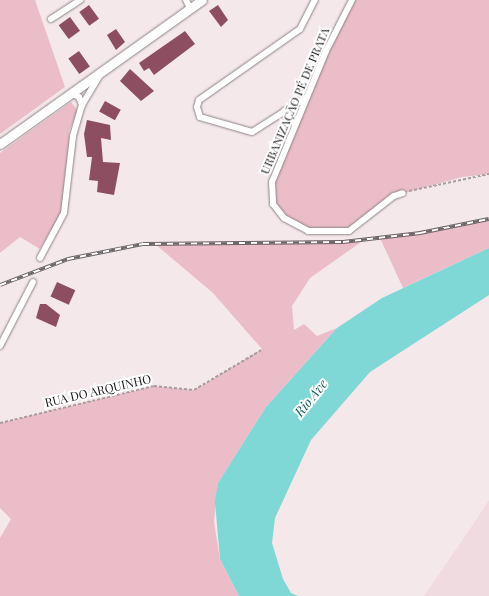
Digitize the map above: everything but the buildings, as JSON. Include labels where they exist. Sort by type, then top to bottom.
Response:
[{"type":"street","points":[[51,19],[80,0]]},
{"type":"street","points":[[0,144],[103,71],[188,4],[202,0]]},
{"type":"street","points":[[307,97],[252,132],[200,117],[197,107],[199,100],[300,29],[315,0]]},
{"type":"street","name":"URBANIZAÇÃO PÉ DE PRATA","points":[[352,0],[295,124],[272,182],[273,204],[284,218],[308,231],[349,231],[394,196],[403,193]]},
{"type":"street","points":[[40,258],[64,213],[73,136],[82,105],[103,71]]},
{"type":"street","points":[[71,93],[79,97],[82,105]]},
{"type":"street","points":[[284,111],[295,124]]},
{"type":"street","points":[[0,346],[33,282]]},
{"type":"path","points":[[403,193],[489,174]]},
{"type":"path","name":"RUA DO ARQUINHO","points":[[0,423],[154,386],[194,390],[263,349]]},
{"type":"shaded area","points":[[0,0],[35,0],[65,87],[0,134]]},
{"type":"shaded area","points":[[352,0],[489,0],[489,174],[462,177],[394,196],[349,231],[308,231],[284,218],[273,204],[272,182]]},
{"type":"shaded area","points":[[71,102],[78,111],[69,131],[71,183],[59,217],[40,249],[20,237],[0,253],[0,153]]},
{"type":"shaded area","points":[[489,219],[489,248],[403,288],[380,238]]},
{"type":"shaded area","points":[[364,240],[310,278],[292,306],[294,330],[304,324],[317,336],[337,328],[266,407],[218,483],[214,522],[220,559],[239,596],[0,596],[0,538],[11,519],[0,508],[0,423],[154,386],[194,390],[262,349],[213,293],[155,244]]},
{"type":"shaded area","points":[[489,500],[489,596],[424,596],[478,517]]},
{"type":"water","name":"Rio Ave","points":[[489,248],[489,295],[370,372],[311,440],[275,518],[272,543],[283,579],[291,593],[298,596],[239,596],[220,559],[215,502],[218,483],[266,407],[337,328],[382,298]]},
{"type":"railway","points":[[0,285],[68,259],[143,244],[343,242],[420,233],[489,219]]}]
